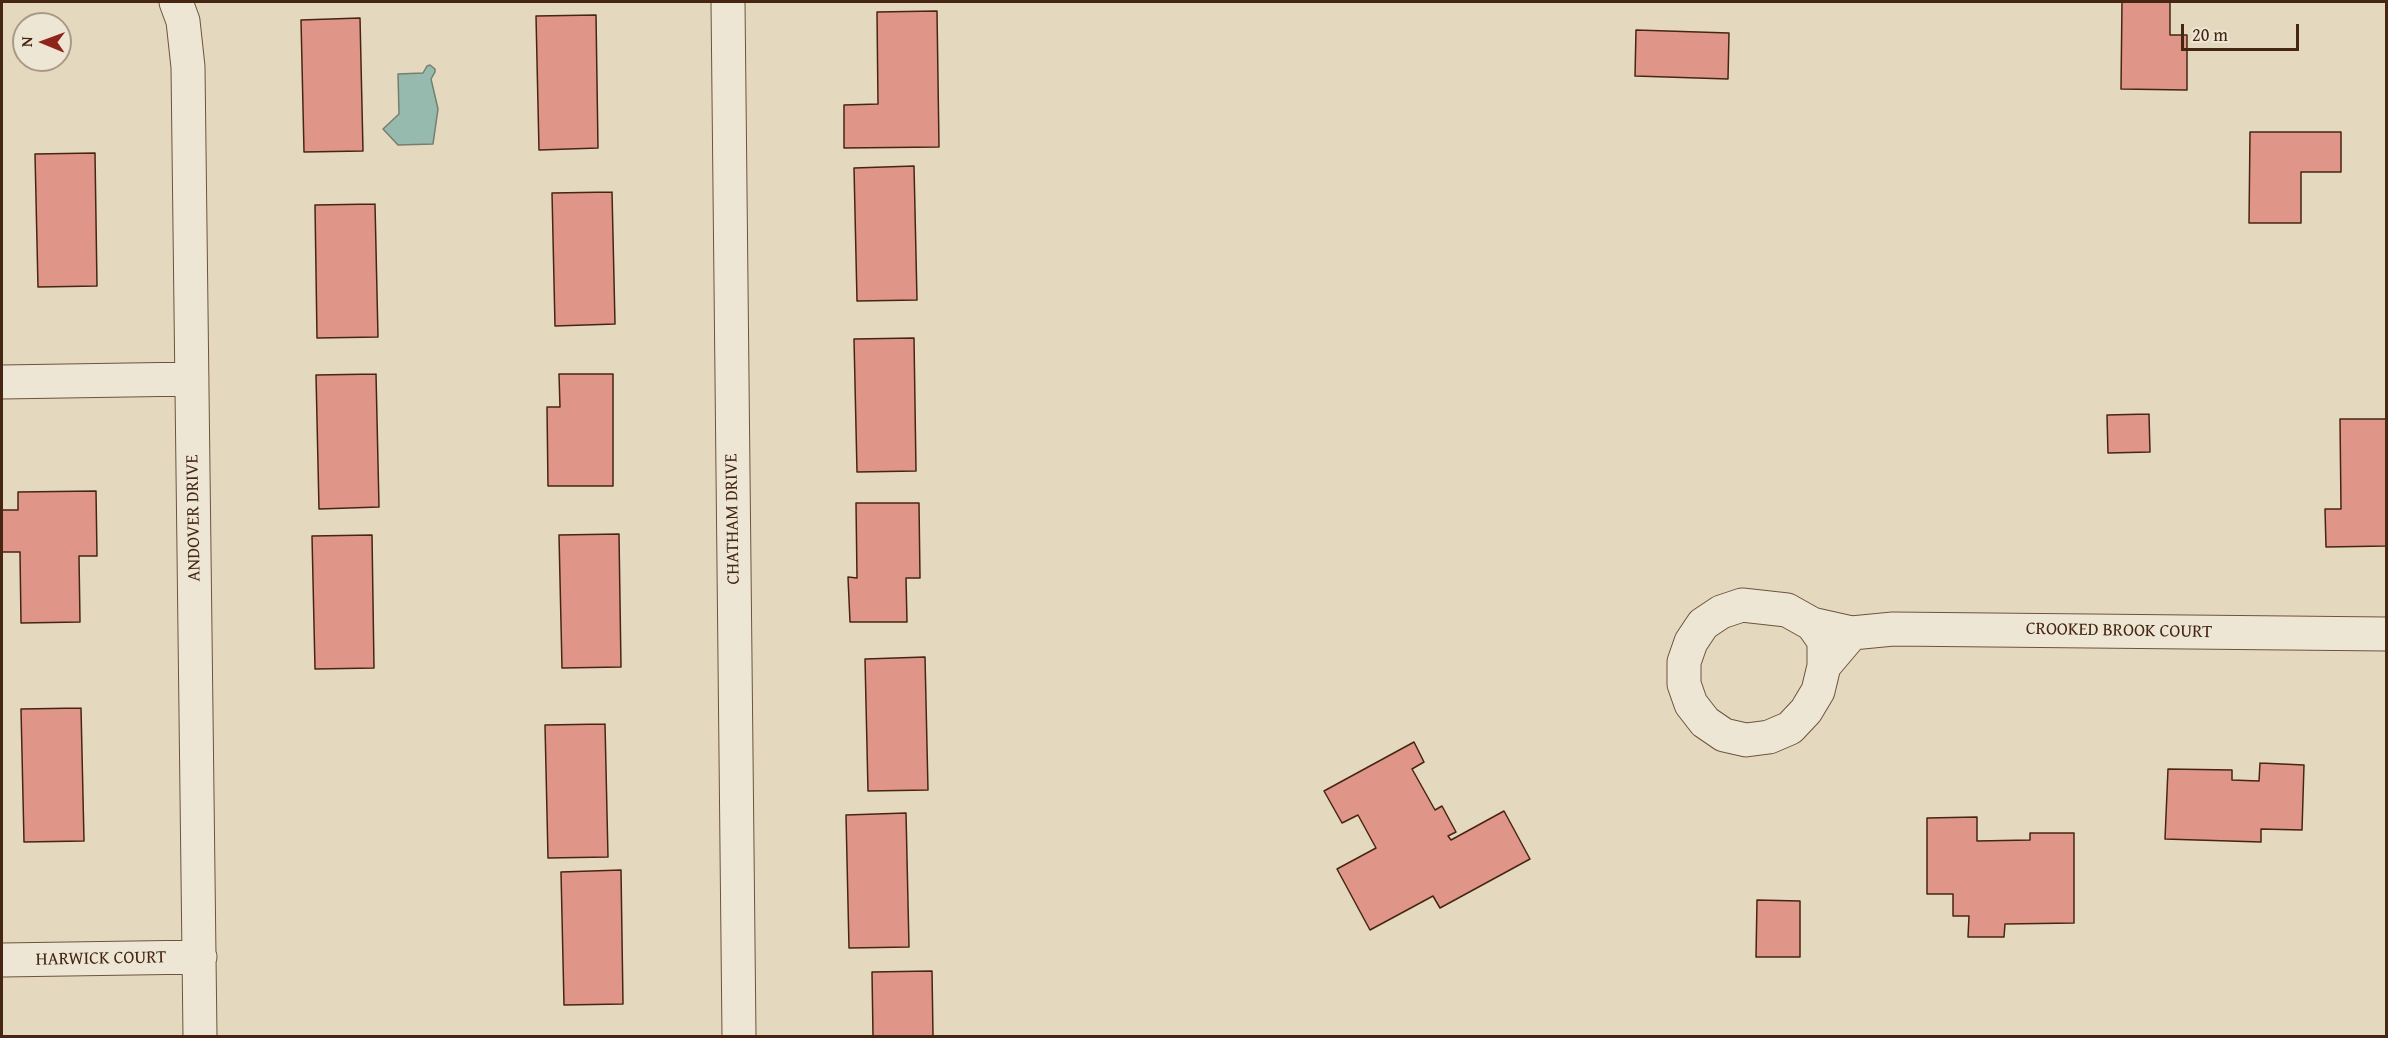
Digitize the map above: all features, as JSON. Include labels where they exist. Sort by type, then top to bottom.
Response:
[{"type":"street","name":"ANDOVER DRIVE","points":[[176,2],[183,21],[188,67],[201,1036]]},
{"type":"street","name":"CHATHAM DRIVE","points":[[728,2],[739,1036]]},
{"type":"street","points":[[2,382],[192,380]]},
{"type":"street","name":"CROOKED BROOK COURT","points":[[1812,624],[1824,641],[1824,666],[1818,691],[1806,711],[1790,728],[1769,737],[1746,740],[1724,735],[1705,722],[1691,704],[1684,684],[1684,662],[1690,642],[1703,624],[1721,612],[1742,605],[1787,610],[1812,624],[1852,633],[1893,628],[2386,633]]},
{"type":"street","name":"CROOKED BROOK COURT","points":[[1824,666],[1852,633]]},
{"type":"street","name":"HARWICK COURT","points":[[2,960],[200,957]]},
{"type":"water","points":[[430,65],[435,69],[431,79],[438,109],[433,144],[398,145],[383,129],[399,114],[398,74],[423,73]]},
{"type":"building","points":[[2122,2],[2170,2],[2170,35],[2187,35],[2187,90],[2121,89]]},
{"type":"building","points":[[937,11],[939,147],[844,148],[844,105],[878,104],[877,12]]},
{"type":"building","points":[[596,15],[598,148],[539,150],[536,16]]},
{"type":"building","points":[[360,18],[363,151],[304,152],[301,20]]},
{"type":"building","points":[[1636,30],[1729,33],[1728,79],[1635,76]]},
{"type":"building","points":[[2250,132],[2341,132],[2341,172],[2301,172],[2301,223],[2249,223]]},
{"type":"building","points":[[95,153],[97,286],[38,287],[35,154]]},
{"type":"building","points":[[914,166],[917,300],[857,301],[854,168]]},
{"type":"building","points":[[612,192],[615,324],[555,326],[552,193]]},
{"type":"building","points":[[375,204],[378,337],[317,338],[315,205]]},
{"type":"building","points":[[914,338],[916,471],[857,472],[854,339]]},
{"type":"building","points":[[376,374],[379,507],[319,509],[316,375]]},
{"type":"building","points":[[559,374],[613,374],[613,486],[548,486],[547,407],[560,407]]},
{"type":"building","points":[[2149,414],[2150,452],[2108,453],[2107,415]]},
{"type":"building","points":[[2340,419],[2386,419],[2386,546],[2326,547],[2325,509],[2341,509]]},
{"type":"building","points":[[96,491],[97,556],[79,556],[80,622],[21,623],[20,552],[2,552],[2,510],[18,510],[18,492]]},
{"type":"building","points":[[856,503],[919,503],[920,578],[906,578],[907,622],[850,622],[848,577],[857,578]]},
{"type":"building","points":[[619,534],[621,667],[562,668],[559,535]]},
{"type":"building","points":[[372,535],[374,668],[315,669],[312,536]]},
{"type":"building","points":[[925,657],[928,790],[868,791],[865,659]]},
{"type":"building","points":[[81,708],[84,841],[24,842],[21,709]]},
{"type":"building","points":[[605,724],[608,857],[548,858],[545,725]]},
{"type":"building","points":[[1414,742],[1424,762],[1412,769],[1435,810],[1442,806],[1456,832],[1448,836],[1451,840],[1504,811],[1530,859],[1440,908],[1433,896],[1370,930],[1337,869],[1376,848],[1358,815],[1342,823],[1324,791]]},
{"type":"building","points":[[2260,763],[2304,765],[2302,830],[2261,829],[2261,842],[2165,839],[2168,769],[2232,770],[2232,780],[2259,781]]},
{"type":"building","points":[[906,813],[909,947],[849,948],[846,815]]},
{"type":"building","points":[[1977,817],[1977,841],[2030,840],[2030,833],[2074,833],[2074,923],[2005,924],[2004,937],[1968,937],[1969,916],[1953,916],[1953,894],[1927,894],[1927,818]]},
{"type":"building","points":[[621,870],[623,1004],[564,1005],[561,872]]},
{"type":"building","points":[[1757,900],[1800,901],[1800,957],[1756,957]]},
{"type":"building","points":[[932,971],[933,1036],[873,1036],[872,972]]}]
